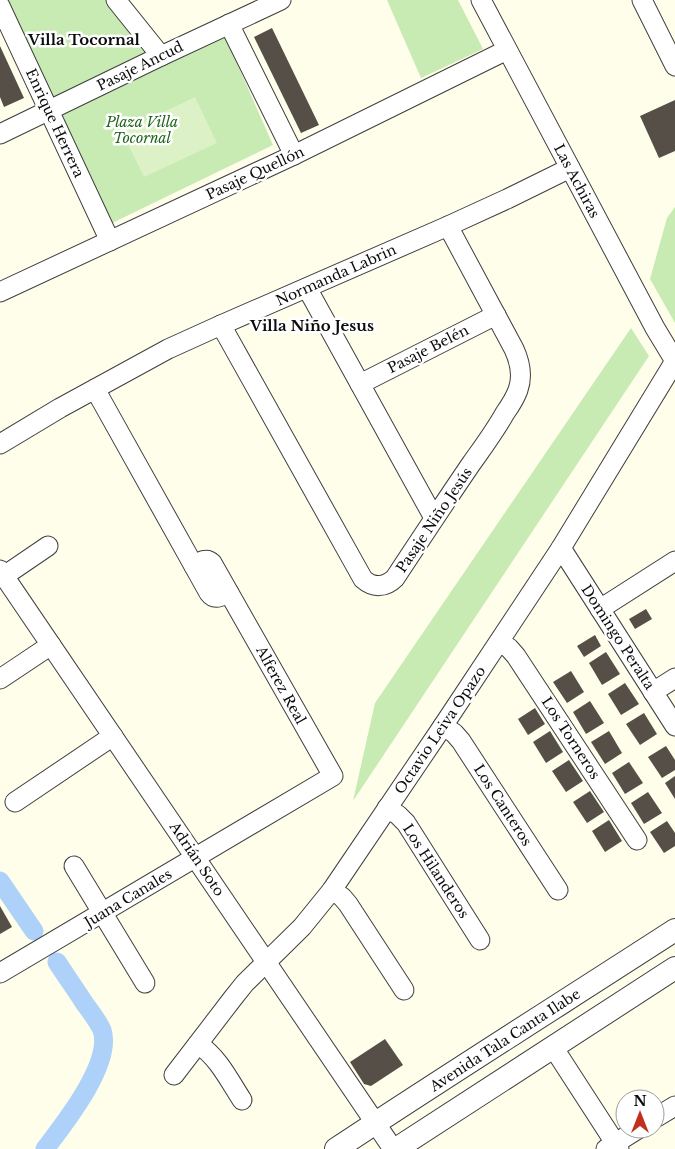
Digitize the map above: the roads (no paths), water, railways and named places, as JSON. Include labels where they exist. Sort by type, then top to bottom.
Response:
[{"type":"street","points":[[116,0],[162,56]]},
{"type":"street","name":"Pasaje Ancud","points":[[0,134],[281,0]]},
{"type":"street","name":"Las Achiras","points":[[481,0],[655,328],[675,361]]},
{"type":"street","points":[[642,0],[675,66]]},
{"type":"street","name":"Enrique Herrera","points":[[0,6],[110,241]]},
{"type":"street","points":[[229,24],[294,155]]},
{"type":"street","name":"Pasaje Quellón","points":[[0,292],[294,155],[507,50]]},
{"type":"street","name":"Normanda Labrin","points":[[0,444],[34,423],[168,349],[448,226],[570,168]]},
{"type":"street","name":"Pasaje Niño Jesús","points":[[222,325],[363,579],[368,584],[375,586],[391,582],[494,432],[516,397],[521,378],[518,358],[448,226]]},
{"type":"street","points":[[307,288],[434,518]]},
{"type":"street","name":"Pasaje Belén","points":[[360,384],[496,315]]},
{"type":"street","name":"Octavio Leiva Opazo","points":[[174,1075],[233,998],[302,927],[332,890],[561,548],[675,361]]},
{"type":"street","name":"Alferez Real","points":[[95,389],[194,566],[204,560],[212,563],[332,776]]},
{"type":"street","points":[[2,573],[48,546]]},
{"type":"street","name":"Domingo Peralta","points":[[561,548],[675,726]]},
{"type":"street","points":[[600,609],[675,561]]},
{"type":"street","name":"Adrián Soto","points":[[2,573],[394,1149]]},
{"type":"street","name":"Los Torneros","points":[[499,642],[509,648],[516,656],[637,840]]},
{"type":"street","points":[[0,679],[51,645]]},
{"type":"street","points":[[653,692],[675,678]]},
{"type":"street","name":"Los Canteros","points":[[443,726],[454,733],[461,741],[558,890]]},
{"type":"street","points":[[15,802],[113,736]]},
{"type":"street","name":"Juana Canales","points":[[0,974],[332,776]]},
{"type":"street","name":"Los Hilanderos","points":[[387,808],[406,823],[480,940]]},
{"type":"street","points":[[74,866],[145,983]]},
{"type":"street","points":[[332,890],[348,904],[404,990]]},
{"type":"street","name":"Avenida Tala Canta Ilabe","points":[[336,1149],[675,930]]},
{"type":"street","points":[[394,1149],[675,968]]},
{"type":"street","points":[[198,1044],[216,1059],[242,1100]]},
{"type":"street","points":[[553,1047],[613,1147],[624,1139]]},
{"type":"waterway","points":[[0,881],[34,931]]},
{"type":"waterway","points":[[45,1149],[74,1109],[94,1076],[103,1044],[102,1030],[57,962]]},
{"type":"district","name":"Villa Tocornal","points":[[84,39]]},
{"type":"district","name":"Villa Niño Jesus","points":[[312,325]]},
{"type":"park label","name":"Plaza Villa Tocornal","points":[[142,130]]}]
